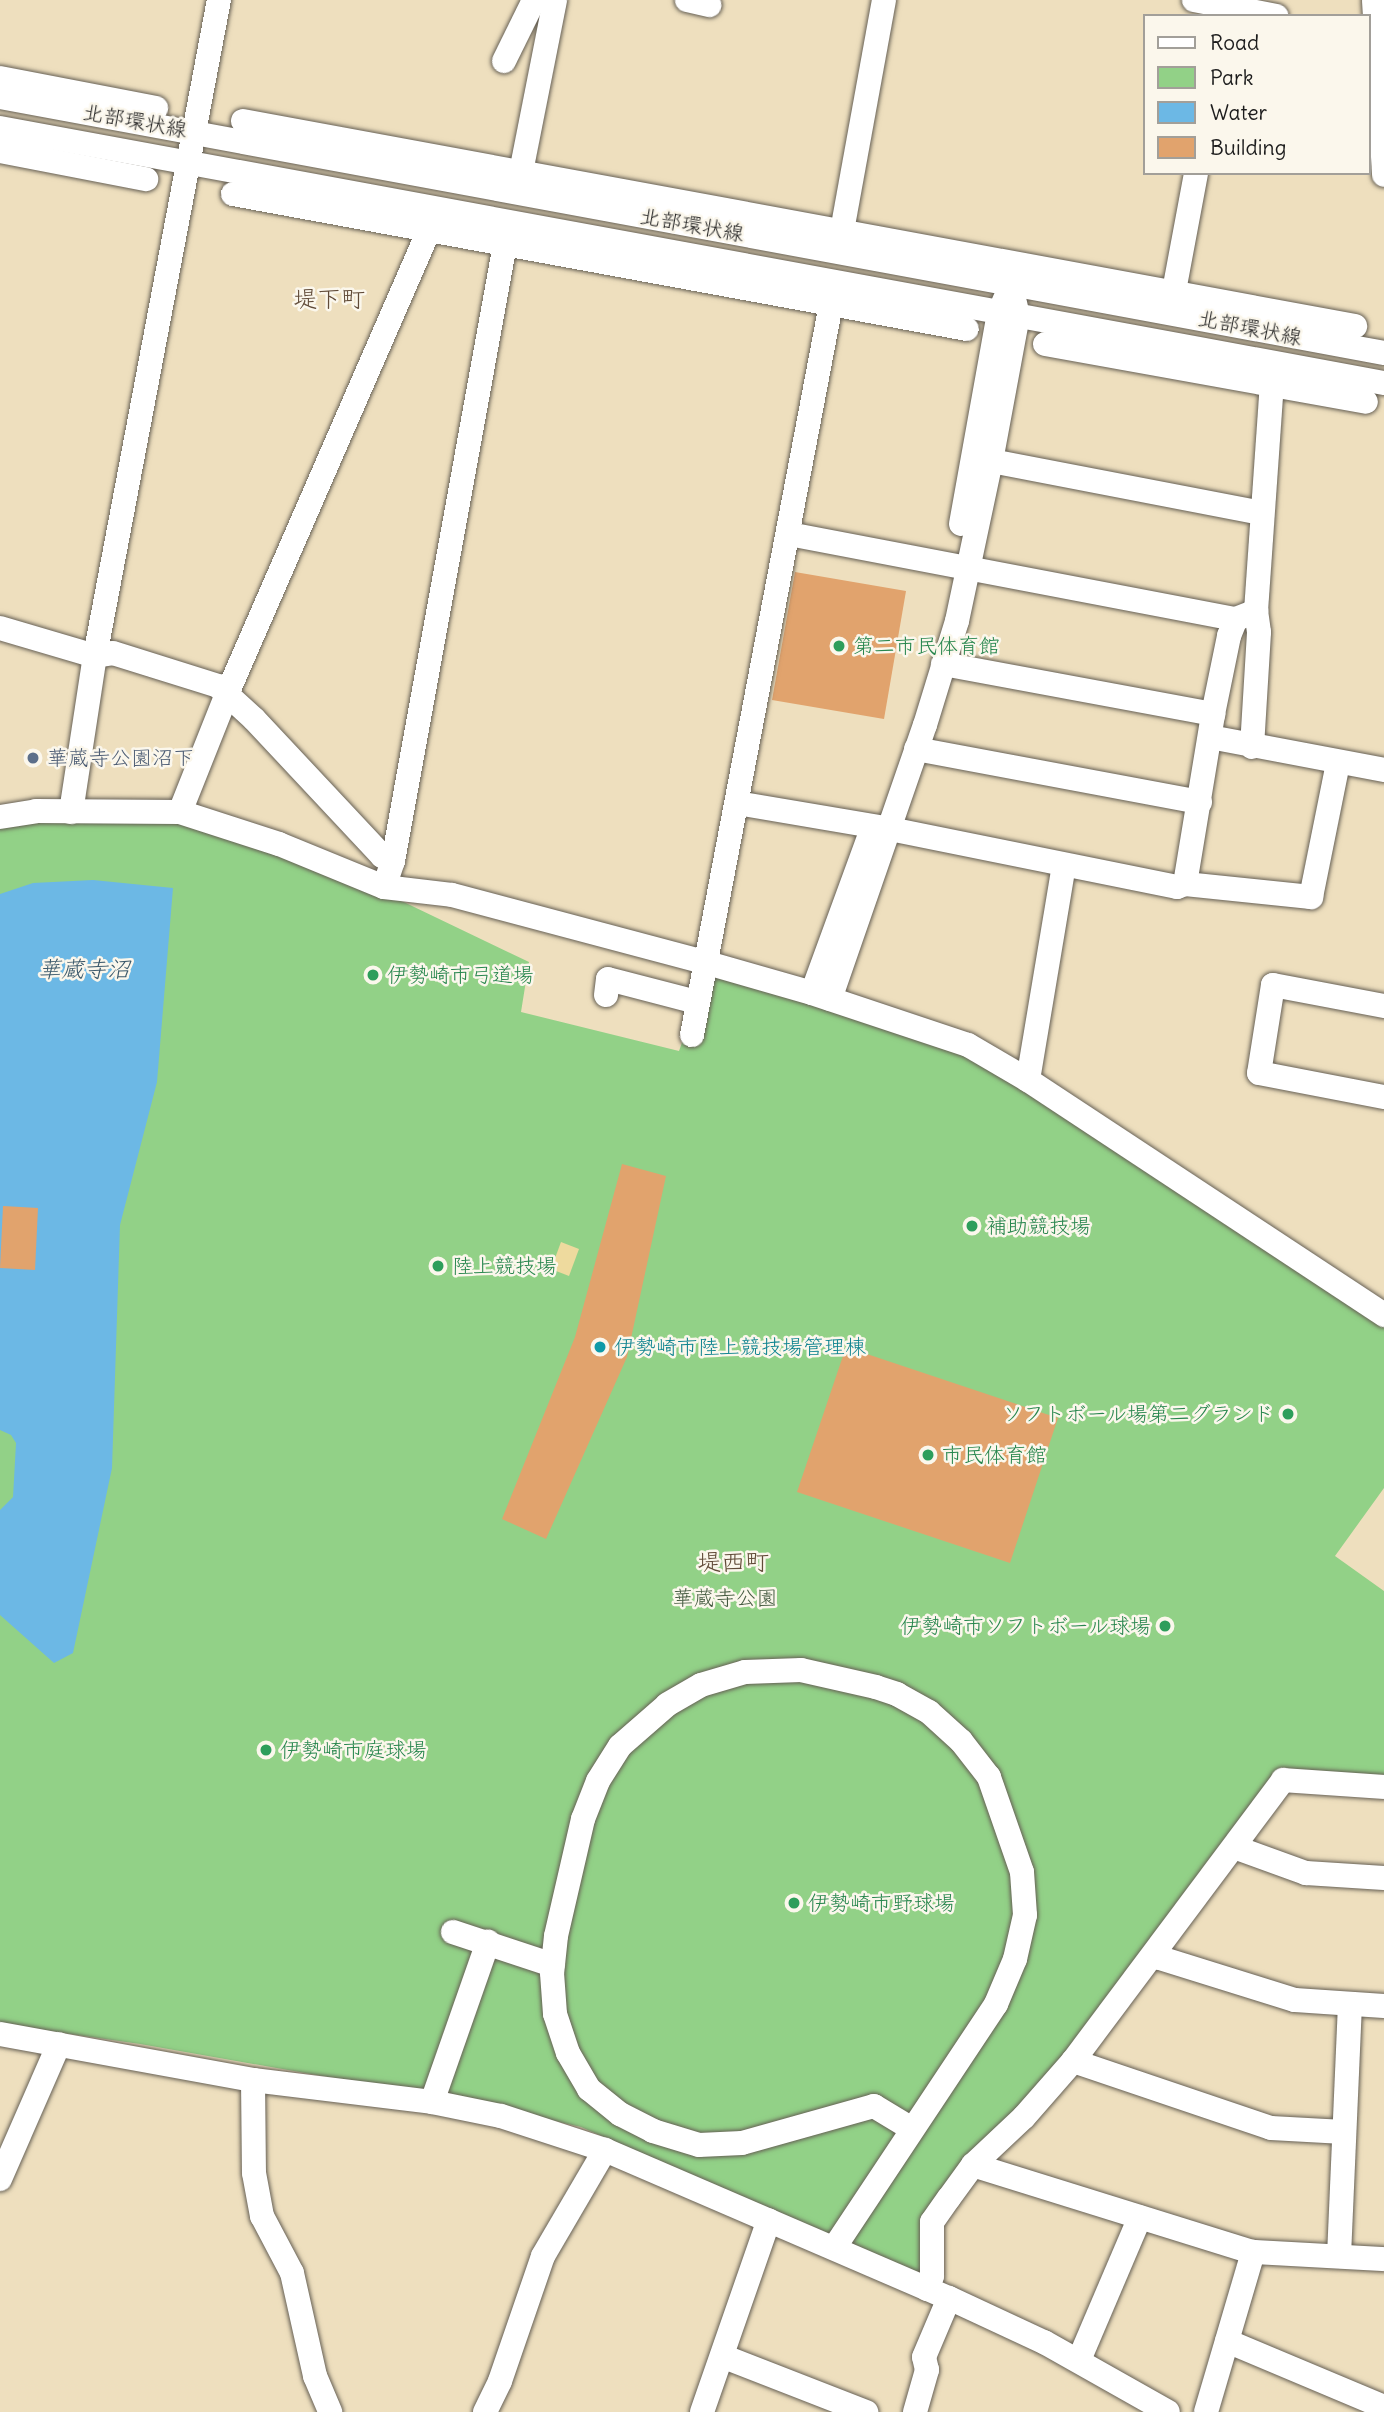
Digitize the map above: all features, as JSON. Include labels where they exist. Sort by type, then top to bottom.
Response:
[{"type":"street","points":[[72,812],[95,656],[219,0]]},
{"type":"street","points":[[504,61],[534,0]]},
{"type":"street","points":[[533,174],[555,0]]},
{"type":"street","points":[[846,231],[884,0]]},
{"type":"street","points":[[1194,0],[1265,14]]},
{"type":"street","points":[[1374,0],[1372,35],[1384,176]]},
{"type":"street","points":[[0,78],[156,108]]},
{"type":"street","points":[[52,88],[73,110]]},
{"type":"street","name":"北部環状線","points":[[0,97],[1384,353]]},
{"type":"street","points":[[243,121],[1355,326]]},
{"type":"street","name":"北部環状線","points":[[0,128],[1384,383]]},
{"type":"street","points":[[273,146],[302,132]]},
{"type":"street","points":[[0,134],[8,153],[146,178]]},
{"type":"street","points":[[84,167],[124,152]]},
{"type":"street","points":[[533,174],[578,205]]},
{"type":"street","points":[[1174,291],[1196,175]]},
{"type":"street","points":[[313,184],[344,215]]},
{"type":"street","points":[[233,194],[967,329]]},
{"type":"street","points":[[652,218],[689,202]]},
{"type":"street","points":[[180,812],[227,694],[429,230]]},
{"type":"street","points":[[846,231],[876,259]]},
{"type":"street","points":[[594,261],[627,242]]},
{"type":"street","points":[[384,887],[393,861],[505,244]]},
{"type":"street","points":[[690,254],[716,283]]},
{"type":"street","points":[[1082,297],[1126,282]]},
{"type":"street","points":[[881,828],[916,748],[943,664],[1009,314],[1011,286]]},
{"type":"street","points":[[1201,296],[1229,324]]},
{"type":"street","points":[[876,313],[922,297]]},
{"type":"street","points":[[692,1035],[831,304]]},
{"type":"street","points":[[1084,328],[1120,358]]},
{"type":"street","points":[[1045,344],[1366,402]]},
{"type":"street","points":[[1282,387],[1342,376]]},
{"type":"street","points":[[1185,884],[1229,636],[1246,615],[1282,387]]},
{"type":"street","points":[[982,459],[1261,513]]},
{"type":"street","points":[[789,534],[961,567],[1246,615],[1259,632],[1252,747]]},
{"type":"street","points":[[821,996],[881,828],[930,658],[961,567]]},
{"type":"street","points":[[0,628],[95,656],[113,653],[218,686],[350,819],[382,856],[393,861]]},
{"type":"street","points":[[943,664],[1211,726],[1252,747],[1384,770]]},
{"type":"street","points":[[916,748],[1200,802]]},
{"type":"street","points":[[737,803],[881,828],[1177,887],[1185,884],[1311,897],[1338,764]]},
{"type":"street","points":[[0,817],[36,811],[180,812],[279,844],[384,887],[453,895],[704,962],[821,996],[968,1045],[1028,1080],[1384,1315]]},
{"type":"street","points":[[1028,1080],[1064,866]]},
{"type":"street","points":[[606,995],[608,979],[697,1002]]},
{"type":"street","points":[[1384,1006],[1273,985],[1259,1073],[1384,1097]]},
{"type":"street","points":[[834,2248],[996,2004],[1015,1959],[1025,1915],[1022,1872],[989,1777],[961,1741],[896,1685],[856,1681],[801,1670],[745,1672],[701,1685],[667,1705],[620,1746],[598,1781],[583,1819],[556,1936],[553,1965],[555,2014],[568,2053],[589,2089],[620,2114],[653,2131],[699,2145],[742,2143],[874,2106],[912,2130]]},
{"type":"street","points":[[915,2412],[927,2370],[924,2357],[938,2293],[932,2276],[932,2222],[973,2165],[1024,2117],[1073,2061],[1283,1780],[1384,1787]]},
{"type":"street","points":[[1234,1847],[1306,1873],[1384,1878]]},
{"type":"street","points":[[453,1932],[553,1965]]},
{"type":"street","points":[[432,2102],[488,1942]]},
{"type":"street","points":[[1155,1954],[1160,1958],[1295,2000],[1384,2006]]},
{"type":"street","points":[[1339,2256],[1350,2005]]},
{"type":"street","points":[[0,2034],[253,2080],[432,2102],[501,2116],[605,2150],[938,2293],[1079,2360],[1168,2412]]},
{"type":"street","points":[[0,2179],[59,2044]]},
{"type":"street","points":[[1073,2061],[1272,2128],[1344,2132]]},
{"type":"street","points":[[253,2080],[254,2174],[262,2216],[292,2273],[315,2376],[330,2412]]},
{"type":"street","points":[[485,2412],[500,2381],[543,2256],[605,2150]]},
{"type":"street","points":[[973,2165],[1253,2252],[1384,2259]]},
{"type":"street","points":[[1079,2360],[1140,2217]]},
{"type":"street","points":[[702,2412],[769,2220]]},
{"type":"street","points":[[1206,2412],[1253,2252]]},
{"type":"street","points":[[1227,2341],[1384,2407]]},
{"type":"street","points":[[722,2356],[866,2412]]},
{"type":"green space","name":"華蔵寺公園","points":[[24,820],[192,821],[385,893],[529,962],[521,1012],[679,1051],[707,972],[975,1057],[1384,1321],[1384,1488],[1335,1556],[1384,1591],[1384,1777],[1278,1772],[1100,2017],[925,2217],[923,2276],[581,2127],[481,2104],[140,2044],[0,2024],[0,825]]},
{"type":"sand","points":[[561,1242],[579,1249],[569,1276],[551,1269]]},
{"type":"water","name":"華蔵寺沼","points":[[93,880],[173,888],[157,1082],[120,1225],[112,1468],[73,1653],[54,1663],[0,1615],[0,1510],[13,1497],[16,1443],[11,1435],[0,1430],[0,894],[33,883]]},
{"type":"building","name":"第二市民体育館","points":[[795,572],[906,591],[884,719],[772,700]]},
{"type":"building","name":"伊勢崎市陸上競技場管理棟","points":[[622,1164],[666,1176],[627,1357],[546,1539],[502,1519],[575,1337]]},
{"type":"building","points":[[3,1206],[38,1208],[35,1270],[0,1268]]},
{"type":"building","name":"市民体育館","points":[[846,1347],[1058,1418],[1010,1563],[797,1492]]},
{"type":"place","name":"第二市民体育館","points":[[839,646]]},
{"type":"place","name":"華蔵寺公園沼下","points":[[33,758]]},
{"type":"place","name":"伊勢崎市弓道場","points":[[373,975]]},
{"type":"place","name":"補助競技場","points":[[972,1226]]},
{"type":"place","name":"陸上競技場","points":[[438,1266]]},
{"type":"place","name":"伊勢崎市陸上競技場管理棟","points":[[600,1347]]},
{"type":"place","name":"ソフトボール場第二グランド","points":[[1288,1414]]},
{"type":"place","name":"市民体育館","points":[[928,1455]]},
{"type":"place","name":"伊勢崎市ソフトボール球場","points":[[1165,1626]]},
{"type":"place","name":"伊勢崎市庭球場","points":[[266,1750]]},
{"type":"place","name":"伊勢崎市野球場","points":[[794,1903]]},
{"type":"district","name":"堤下町","points":[[329,299]]},
{"type":"district","name":"堤西町","points":[[733,1562]]}]
